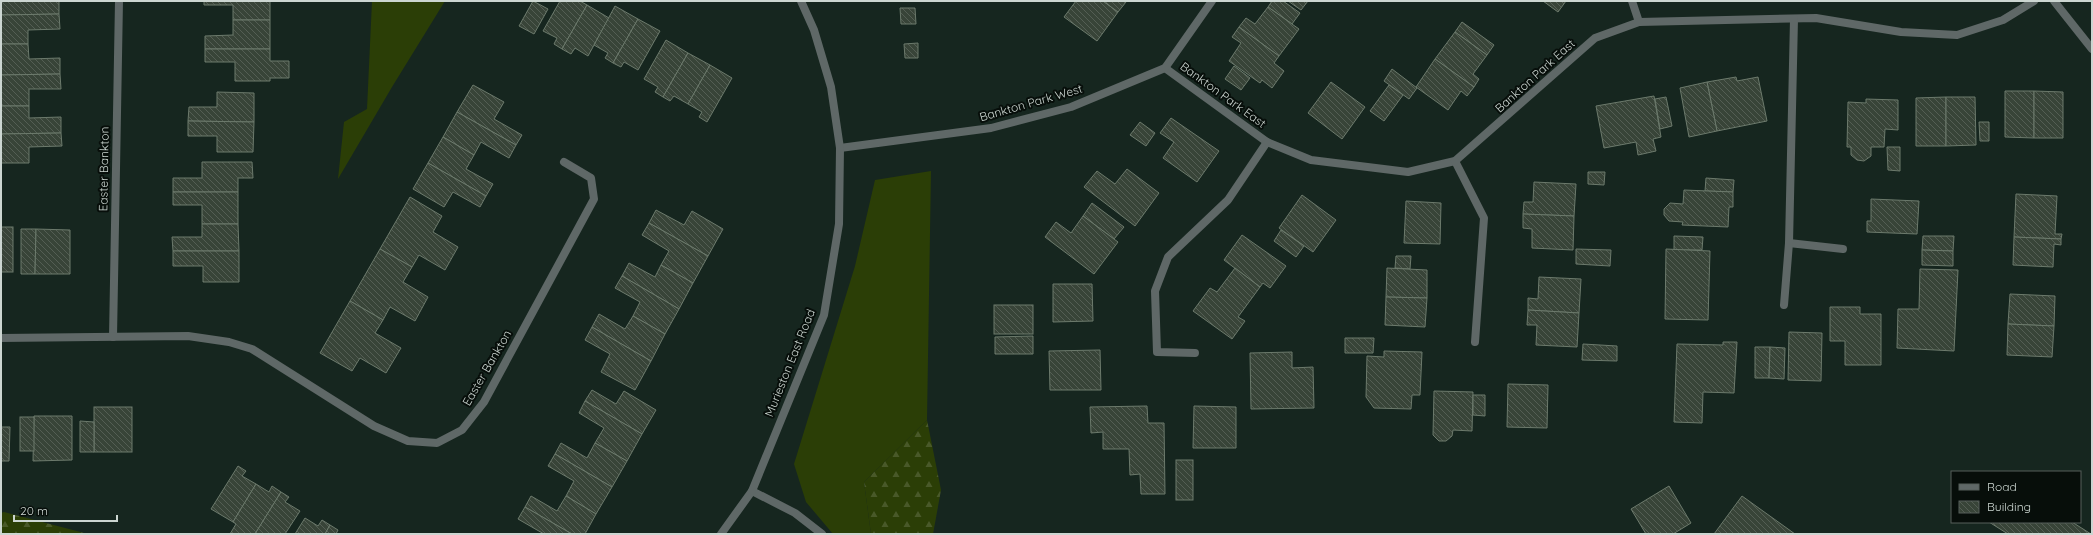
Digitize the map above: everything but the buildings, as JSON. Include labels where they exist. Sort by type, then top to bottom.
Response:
[{"type":"street","name":"Easter Bankton","points":[[113,337],[119,1]]},
{"type":"street","name":"Murieston East Road","points":[[720,534],[752,491],[824,315],[840,224],[840,148],[831,87],[814,30],[802,1]]},
{"type":"street","points":[[1165,68],[1212,1]]},
{"type":"street","points":[[1632,1],[1639,22]]},
{"type":"street","name":"Bankton Park East","points":[[1165,68],[1267,142],[1311,160],[1408,172],[1455,161],[1595,38],[1639,22],[1816,18],[1901,32],[1957,35],[2003,20],[2034,1]]},
{"type":"street","points":[[2054,1],[2092,49]]},
{"type":"street","points":[[1784,305],[1789,243],[1794,19]]},
{"type":"street","name":"Bankton Park West","points":[[840,148],[991,128],[1071,107],[1165,68]]},
{"type":"street","name":"Bankton Park East","points":[[1195,353],[1157,352],[1155,291],[1168,257],[1228,200],[1267,142]]},
{"type":"street","points":[[1455,161],[1484,218],[1476,342]]},
{"type":"street","name":"Easter Bankton","points":[[1,338],[188,336],[229,342],[252,349],[374,426],[408,441],[437,442],[462,430],[484,402],[594,199],[591,178],[564,162]]},
{"type":"street","points":[[1789,243],[1843,249]]},
{"type":"street","points":[[752,491],[794,513],[822,534]]},
{"type":"green space","points":[[372,1],[445,1],[338,179],[344,122],[367,109]]},
{"type":"green space","points":[[931,171],[927,420],[864,482],[871,534],[833,534],[806,502],[794,464],[855,266],[875,180]]},
{"type":"green space","points":[[927,420],[941,490],[933,534],[871,534],[864,482]]},
{"type":"green space","points":[[4,512],[88,534],[1,534],[1,513]]}]
